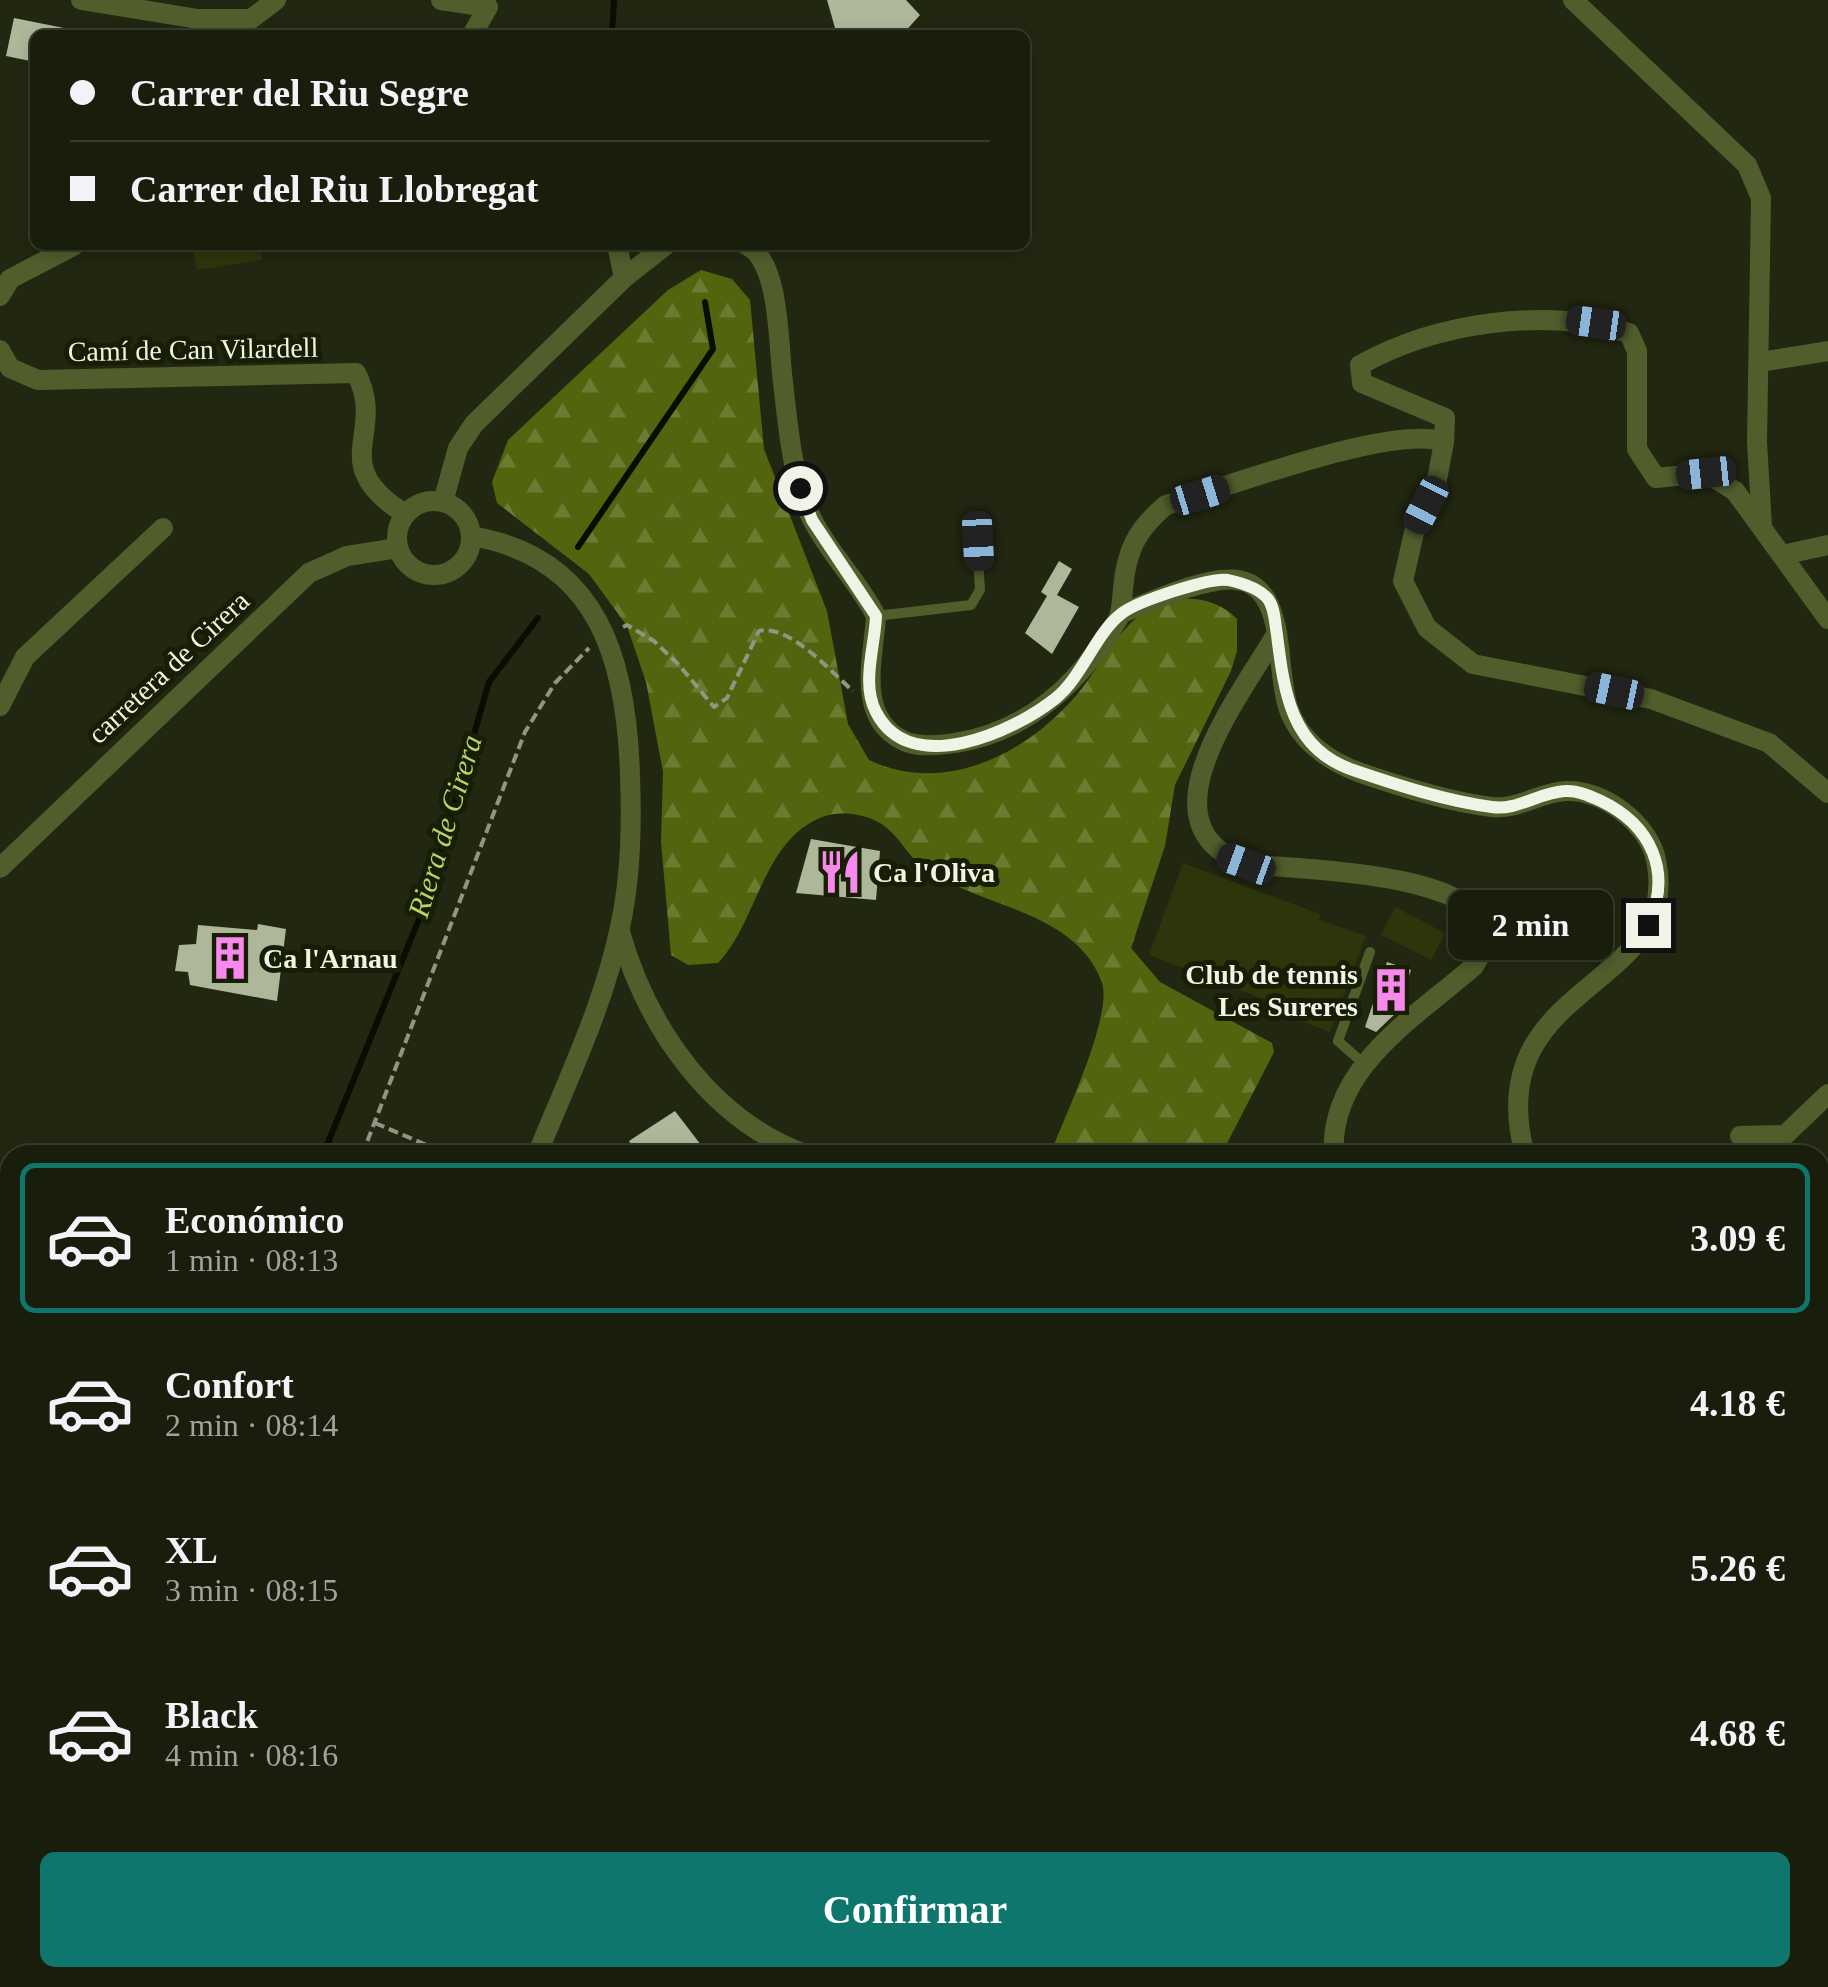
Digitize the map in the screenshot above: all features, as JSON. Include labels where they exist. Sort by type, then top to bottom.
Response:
[{"type":"street","points":[[81,0],[198,19],[251,18],[276,0]]},
{"type":"street","points":[[441,0],[488,3],[474,30]]},
{"type":"street","points":[[1573,0],[1747,165],[1761,198],[1757,442],[1762,528]]},
{"type":"street","points":[[0,296],[10,279],[65,250]]},
{"type":"street","points":[[618,250],[624,278]]},
{"type":"street","points":[[443,502],[458,448],[474,424],[624,278],[660,250]]},
{"type":"street","points":[[757,250],[771,274],[785,405],[800,488],[812,520],[876,616],[868,674],[874,704],[876,712],[902,740],[934,746],[1008,730],[1058,696],[1120,614],[1175,592],[1224,579],[1258,589],[1271,602],[1289,710],[1309,742],[1343,767],[1496,808],[1569,790],[1616,808],[1650,838],[1658,873],[1648,925],[1614,968],[1547,1022],[1528,1053],[1518,1105],[1524,1145]]},
{"type":"street","points":[[1828,619],[1735,491],[1706,473],[1656,478],[1637,448],[1637,351],[1629,333],[1596,323],[1552,317],[1488,324],[1385,351],[1360,365],[1362,383],[1445,418],[1436,485],[1416,524],[1404,581],[1427,628],[1474,664],[1651,699],[1769,743],[1828,793]]},
{"type":"street","name":"Camí de Can Vilardell","points":[[0,350],[10,368],[38,380],[356,373],[370,399],[359,454],[362,470],[380,497],[405,514]]},
{"type":"street","points":[[1760,362],[1828,351]]},
{"type":"street","points":[[1120,614],[1124,565],[1139,528],[1166,506],[1371,444],[1430,437],[1444,442]]},
{"type":"street","points":[[443,502],[462,514],[472,536],[462,562],[438,576],[410,567],[398,548],[397,531],[405,514],[420,503],[443,502]]},
{"type":"street","points":[[0,706],[25,657],[163,528]]},
{"type":"street","points":[[472,536],[517,548],[554,570],[585,599],[606,634],[626,704],[631,840],[620,930],[594,1014],[541,1145]]},
{"type":"street","points":[[1782,555],[1828,545]]},
{"type":"street","name":"carretera de Cirera","points":[[0,868],[309,573],[346,556],[398,548]]},
{"type":"street","points":[[1276,632],[1202,770],[1195,812],[1208,844],[1246,864],[1432,888],[1472,907],[1486,925],[1482,952],[1474,966],[1363,1063],[1345,1092],[1335,1120],[1334,1145]]},
{"type":"street","points":[[620,930],[653,1014],[701,1083],[743,1120],[789,1145]]},
{"type":"street","points":[[1740,1136],[1785,1135],[1828,1094]]},
{"type":"lane","points":[[876,616],[971,605],[980,590],[978,541]]},
{"type":"lane","points":[[1363,1063],[1338,1041],[1370,952]]},
{"type":"path","points":[[366,1145],[525,732],[580,654],[606,634],[627,626],[654,642],[714,706],[727,698],[759,631],[768,629],[796,643],[874,704]]},
{"type":"path","points":[[376,1123],[427,1145]]},
{"type":"shaded area","points":[[193,250],[261,250],[262,260],[197,270]]},
{"type":"shaded area","points":[[1183,863],[1320,914],[1319,920],[1366,936],[1330,1032],[1284,1015],[1286,1008],[1149,955]]},
{"type":"shaded area","points":[[1395,907],[1445,933],[1431,960],[1381,935]]},
{"type":"green space","points":[[701,270],[732,279],[750,300],[764,449],[827,611],[848,724],[869,760],[899,770],[928,773],[958,770],[986,761],[1014,748],[1063,710],[1120,635],[1146,611],[1172,601],[1200,600],[1213,603],[1237,619],[1237,651],[1231,671],[1175,785],[1165,846],[1131,948],[1160,982],[1272,1043],[1274,1052],[1226,1145],[1054,1145],[1100,1019],[1102,983],[1090,959],[1050,926],[928,871],[890,831],[868,818],[834,814],[802,828],[773,863],[743,926],[718,963],[688,965],[671,955],[661,842],[663,772],[646,682],[627,626],[589,574],[497,503],[492,482],[508,440],[668,290]]},
{"type":"building","points":[[827,0],[906,0],[920,15],[906,30],[836,30]]},
{"type":"building","points":[[14,18],[64,28],[30,30],[30,61],[6,56]]},
{"type":"building","points":[[1059,561],[1072,569],[1057,595],[1079,607],[1052,654],[1025,633],[1047,596],[1041,592]]},
{"type":"building","name":"Ca l'Oliva","points":[[811,839],[880,851],[876,900],[796,893]]},
{"type":"building","name":"Ca l'Arnau","points":[[258,924],[286,929],[277,1001],[190,985],[188,972],[175,971],[179,945],[196,944],[198,925],[257,930]]},
{"type":"building","name":"Club de tennis Les Sureres","points":[[1387,962],[1411,970],[1397,1012],[1376,1032],[1365,1027]]},
{"type":"building","points":[[675,1111],[701,1145],[632,1145],[629,1141]]},
{"type":"waterway","name":"Riera de Cirera","points":[[612,30],[614,0]]},
{"type":"waterway","name":"Riera de Cirera","points":[[578,547],[713,349],[705,302]]},
{"type":"waterway","name":"Riera de Cirera","points":[[327,1145],[426,902],[489,682],[538,618]]},
{"type":"place","name":"Ca l'Oliva","points":[[840,872]]},
{"type":"place","name":"Ca l'Arnau","points":[[230,958]]},
{"type":"place","name":"Club de tennis Les Sureres","points":[[1391,990]]},
{"type":"route","points":[[800,488],[812,520],[862,588],[876,616],[868,674],[876,712],[902,740],[934,746],[1008,730],[1058,696],[1120,614],[1175,592],[1224,579],[1258,589],[1271,602],[1289,710],[1309,742],[1325,756],[1343,767],[1378,778],[1496,808],[1569,790],[1616,808],[1650,838],[1655,856],[1658,892],[1648,925]]}]
